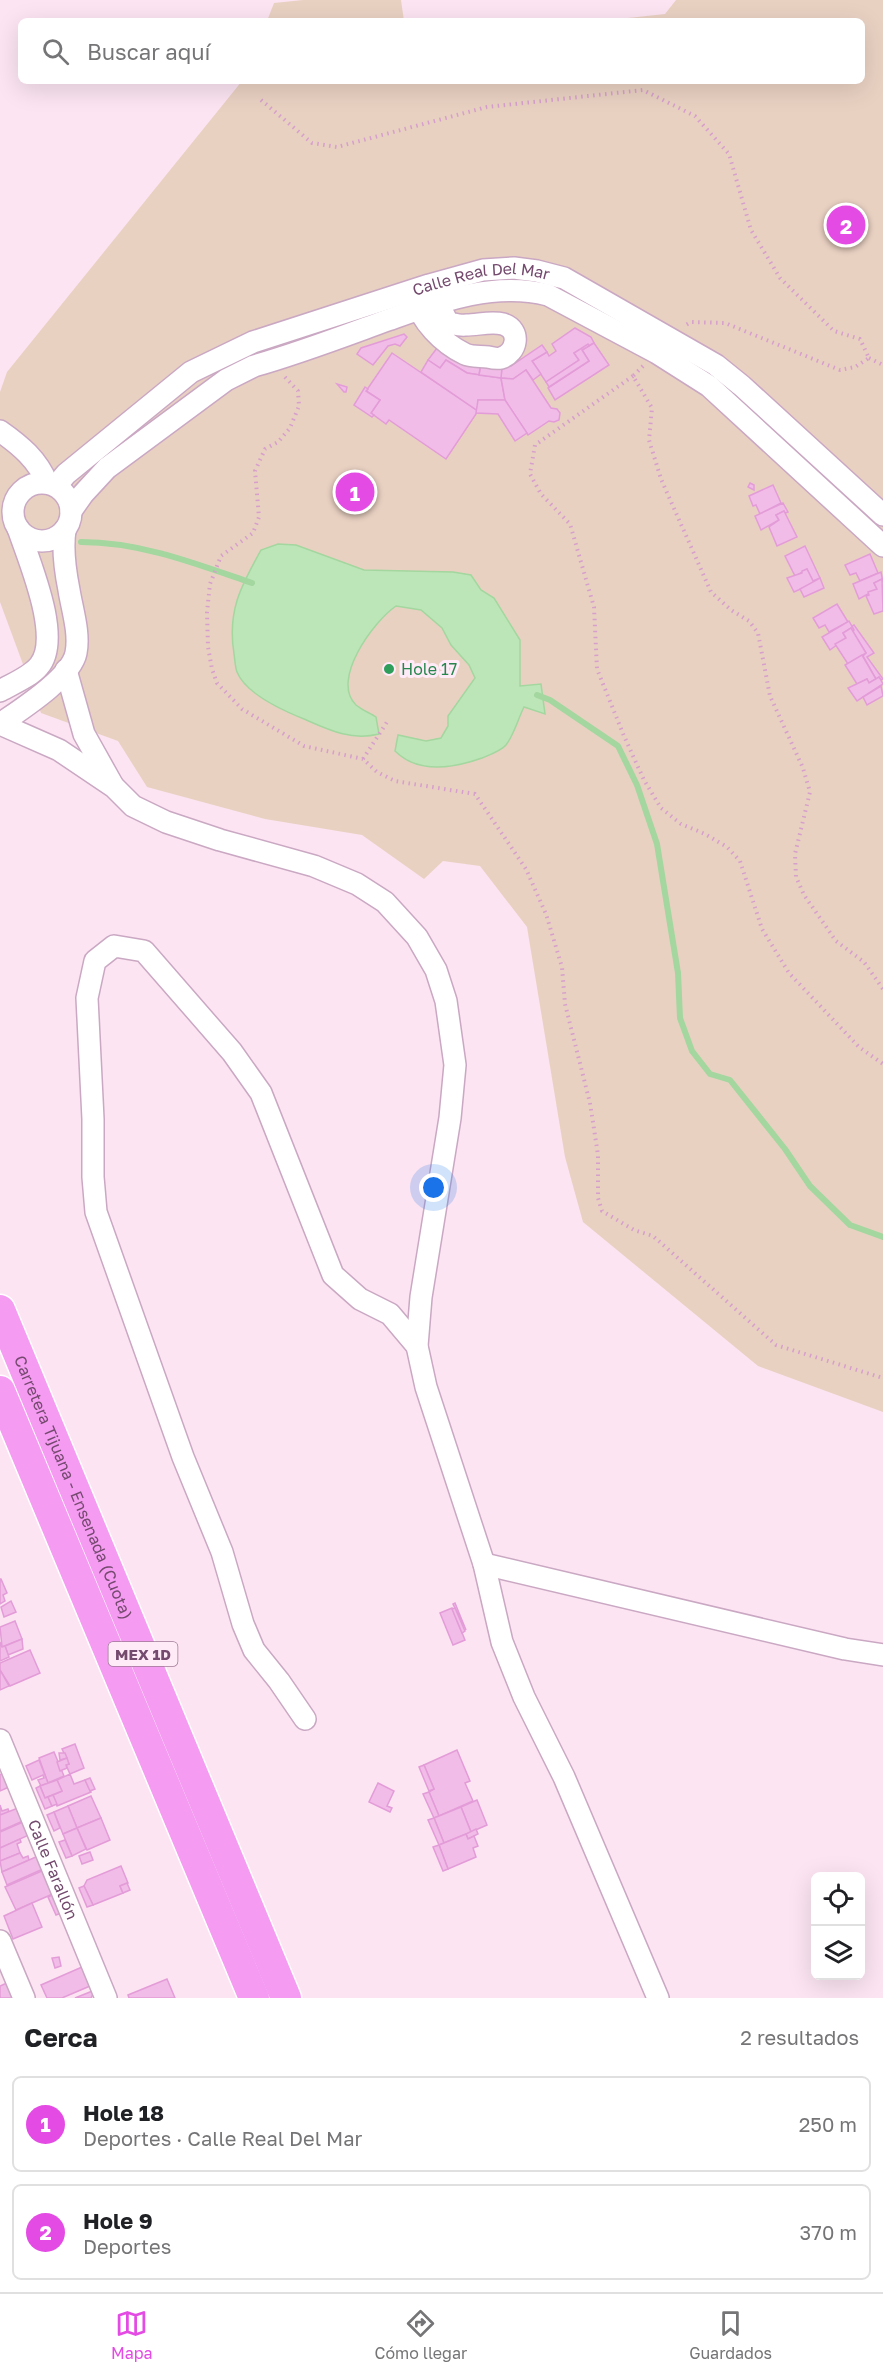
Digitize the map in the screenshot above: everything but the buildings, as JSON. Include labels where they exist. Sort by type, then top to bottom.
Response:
[{"type":"highway","name":"Carretera Tijuana - Ensenada (Cuota)","points":[[0,1310],[286,1998]]},
{"type":"highway","name":"Carretera Tijuana - Ensenada (Cuota)","points":[[0,1391],[254,1998]]},
{"type":"highway","points":[[0,1436],[33,1492],[49,1509]]},
{"type":"street","name":"Calle Real Del Mar","points":[[68,521],[101,475],[226,380],[254,366],[269,362],[483,270],[514,268],[564,278],[661,345],[709,386],[883,546]]},
{"type":"street","points":[[424,297],[448,323],[466,326],[477,323],[505,324],[513,331],[516,346],[510,353],[500,358],[468,355],[431,328],[424,297]]},
{"type":"street","name":"Calle Real Del Mar","points":[[52,485],[191,372],[253,342],[424,297]]},
{"type":"street","points":[[458,349],[458,340],[466,326]]},
{"type":"street","name":"Calle Real Del Mar","points":[[661,345],[716,365],[883,515]]},
{"type":"street","points":[[160,398],[176,417]]},
{"type":"street","points":[[0,431],[40,466],[52,485],[64,493],[70,501],[63,547],[77,637],[76,654],[66,670],[39,697],[0,724]]},
{"type":"street","points":[[113,436],[127,453]]},
{"type":"street","points":[[0,691],[39,667],[48,646],[48,631],[37,584],[10,518],[19,494],[36,483],[52,485]]},
{"type":"street","points":[[10,518],[32,540],[41,541],[50,540],[68,521]]},
{"type":"street","points":[[66,670],[84,734],[114,787]]},
{"type":"street","points":[[0,724],[59,750],[114,787],[134,806],[166,822],[220,840],[314,866],[357,884],[385,902],[417,936],[436,970],[446,1001],[455,1065],[450,1118],[422,1297],[417,1346],[426,1387],[484,1564],[502,1642],[524,1697],[564,1777],[658,1998]]},
{"type":"street","points":[[59,750],[69,747],[84,734]]},
{"type":"street","points":[[305,1719],[254,1650],[243,1624],[222,1552],[183,1456],[96,1212],[87,998],[95,961],[114,946],[144,951],[225,1043],[261,1093],[333,1275],[360,1299],[390,1314],[417,1346]]},
{"type":"street","points":[[484,1564],[883,1655]]},
{"type":"street","name":"Calle Farallón","points":[[0,1740],[106,1998]]},
{"type":"street","points":[[0,1941],[24,1998]]},
{"type":"path","points":[[261,100],[312,143],[337,147],[487,107],[643,90],[695,116],[729,154],[751,230],[780,278],[834,331],[860,339],[869,358],[883,365]]},
{"type":"path","points":[[869,358],[855,367],[840,370],[725,323],[691,322],[661,345],[633,376],[535,445],[530,474],[541,494],[570,524],[580,552],[594,607],[597,669],[644,780],[661,808],[681,824],[727,847],[740,861],[762,929],[789,973],[859,1047],[883,1064]]},
{"type":"path","points":[[269,362],[298,391],[300,406],[290,428],[278,442],[265,449],[255,471],[259,517],[253,532],[221,556],[210,584],[207,612],[208,647],[217,684],[242,709],[304,746],[363,759],[377,772],[395,781],[475,794],[526,869],[546,914],[562,967],[565,1004],[590,1103],[598,1155],[598,1198],[602,1211],[619,1223],[653,1236],[776,1345],[883,1378]]},
{"type":"path","points":[[633,376],[652,408],[649,440],[666,489],[711,592],[731,610],[749,621],[758,633],[770,696],[779,720],[803,768],[810,792],[795,854],[796,877],[804,896],[836,940],[864,962],[883,988]]},
{"type":"path","points":[[363,759],[387,722]]},
{"type":"shaded area","points":[[303,0],[401,0],[404,18],[268,18],[274,3]]},
{"type":"shaded area","points":[[676,0],[883,0],[883,1412],[758,1366],[583,1222],[565,1157],[527,927],[480,866],[443,861],[424,879],[362,835],[265,819],[147,787],[118,741],[41,713],[0,602],[0,392],[7,372],[240,84],[865,84],[865,18],[628,18],[665,14]]},
{"type":"shaded area","points":[[278,544],[296,545],[364,570],[453,572],[471,575],[481,590],[494,598],[520,640],[520,686],[541,684],[545,714],[524,707],[506,745],[495,753],[471,762],[437,767],[414,763],[404,758],[395,751],[398,735],[426,741],[441,738],[448,726],[448,716],[475,678],[469,665],[451,645],[442,628],[421,610],[396,606],[367,637],[351,667],[348,681],[349,694],[356,705],[376,717],[379,734],[359,736],[340,733],[296,716],[266,701],[248,688],[237,672],[232,625],[237,599],[261,550]]},
{"type":"waterway","points":[[81,542],[125,546],[168,555],[252,583]]},
{"type":"waterway","points":[[537,695],[550,700],[618,746],[637,785],[657,844],[678,973],[680,1018],[692,1051],[710,1074],[730,1080],[785,1149],[810,1186],[850,1225],[883,1237]]},
{"type":"place","name":"Hole 9","points":[[846,225]]},
{"type":"place","name":"Hole 18","points":[[355,492]]},
{"type":"place","name":"Hole 17","points":[[389,669]]}]
